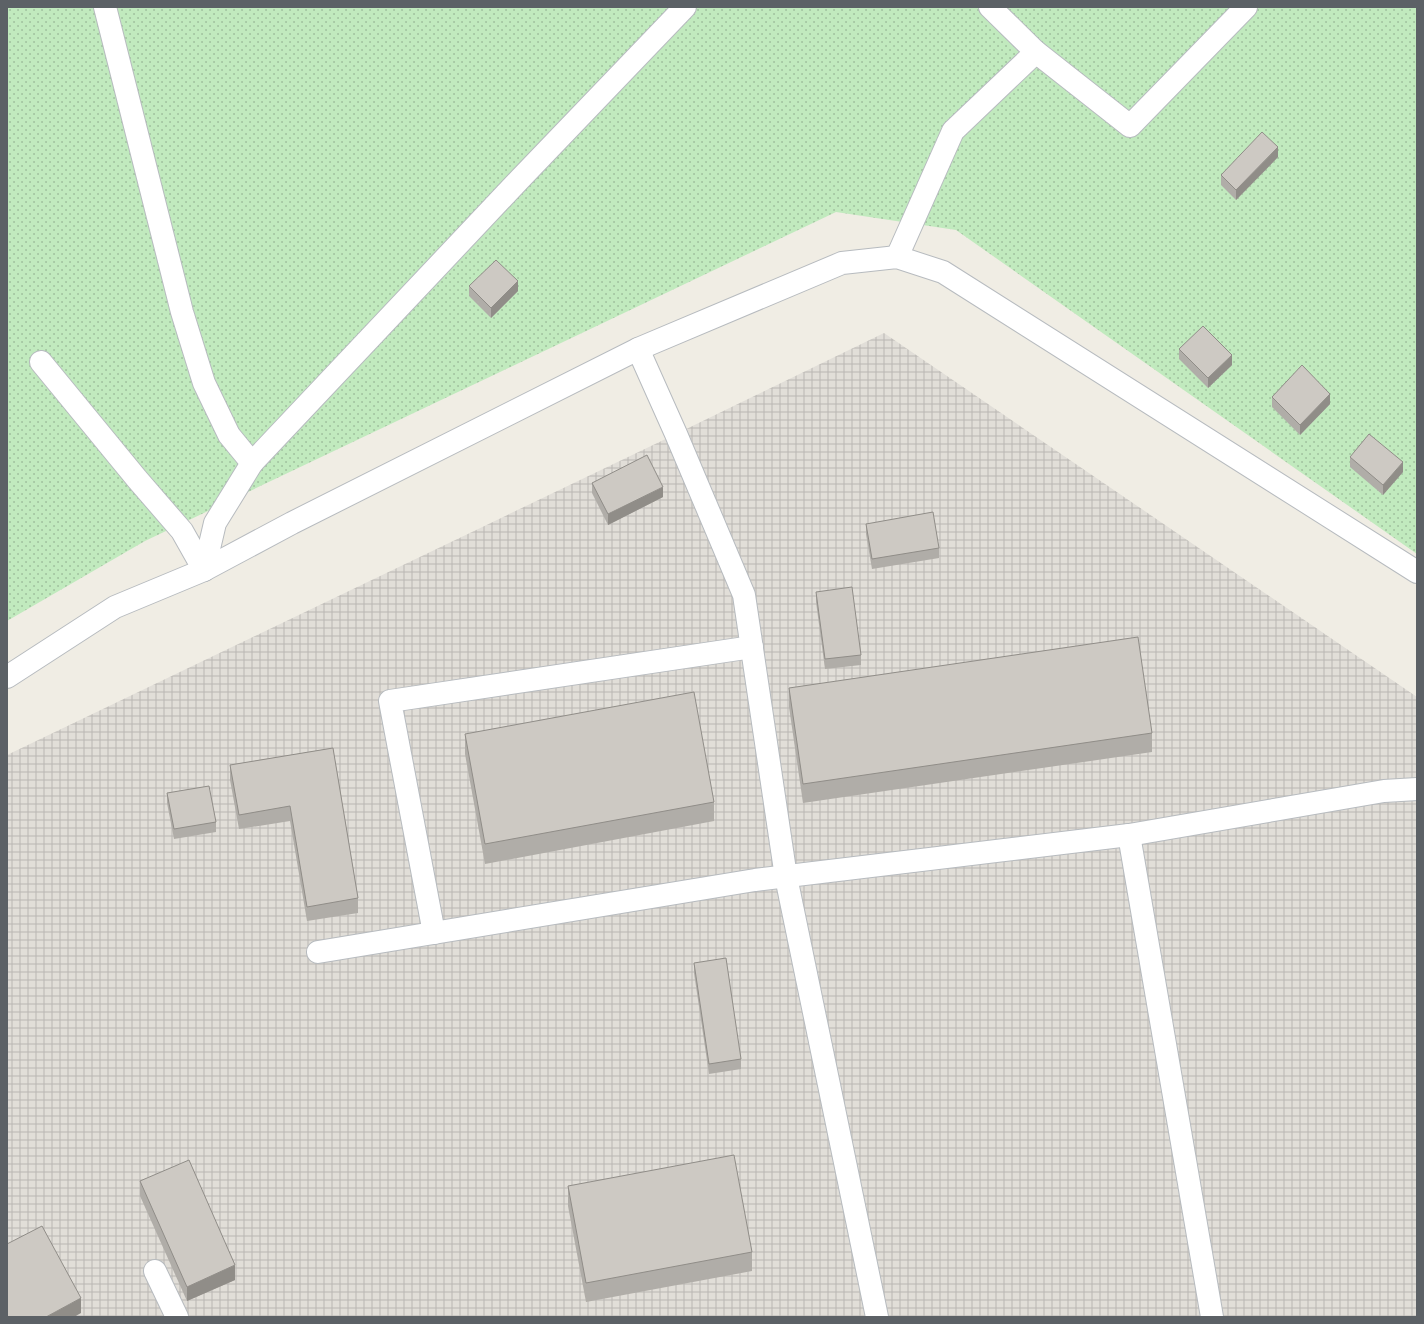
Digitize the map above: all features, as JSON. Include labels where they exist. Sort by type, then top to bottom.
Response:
[{"type":"street","points":[[105,7],[182,312],[204,383],[229,435],[252,463]]},
{"type":"street","points":[[204,570],[215,523],[252,463],[520,179],[685,7]]},
{"type":"street","points":[[990,7],[1036,52],[1130,126],[1246,7]]},
{"type":"street","points":[[897,257],[954,131],[1036,52]]},
{"type":"street","points":[[7,677],[114,607],[204,570],[292,523],[638,350],[842,263],[897,257],[943,272],[1417,572]]},
{"type":"street","points":[[638,350],[676,434],[744,595],[786,877],[877,1317]]},
{"type":"street","points":[[41,362],[137,479],[182,531],[204,570]]},
{"type":"street","points":[[434,933],[390,700],[752,647]]},
{"type":"street","points":[[318,952],[755,880],[1129,835],[1384,791],[1417,789]]},
{"type":"street","points":[[1129,835],[1212,1317]]},
{"type":"street","points":[[155,1271],[176,1317]]},
{"type":"shaded area","points":[[884,333],[1417,697],[1417,1317],[7,1317],[7,755]]},
{"type":"green space","points":[[7,7],[1417,7],[1417,554],[956,230],[836,212],[145,541],[7,621]]},
{"type":"building","points":[[1262,132],[1278,147],[1236,190],[1221,175]]},
{"type":"building","points":[[496,260],[518,281],[491,308],[469,286]]},
{"type":"building","points":[[1203,326],[1232,355],[1208,378],[1179,349]]},
{"type":"building","points":[[1302,365],[1330,394],[1300,425],[1272,397]]},
{"type":"building","points":[[1369,434],[1403,462],[1383,485],[1350,457]]},
{"type":"building","points":[[647,455],[663,487],[608,514],[592,483]]},
{"type":"building","points":[[933,512],[939,548],[872,559],[866,524]]},
{"type":"building","points":[[852,587],[861,655],[825,659],[816,592]]},
{"type":"building","points":[[1138,637],[1152,733],[803,784],[789,688]]},
{"type":"building","points":[[694,692],[714,802],[485,844],[465,734]]},
{"type":"building","points":[[333,748],[358,898],[307,907],[290,806],[239,815],[230,765]]},
{"type":"building","points":[[209,786],[216,822],[174,829],[167,793]]},
{"type":"building","points":[[726,958],[741,1059],[709,1064],[694,963]]},
{"type":"building","points":[[734,1155],[752,1252],[586,1283],[568,1186]]},
{"type":"building","points":[[189,1160],[235,1265],[187,1287],[140,1181]]},
{"type":"building","points":[[42,1226],[81,1298],[46,1317],[8,1317],[7,1244]]}]
